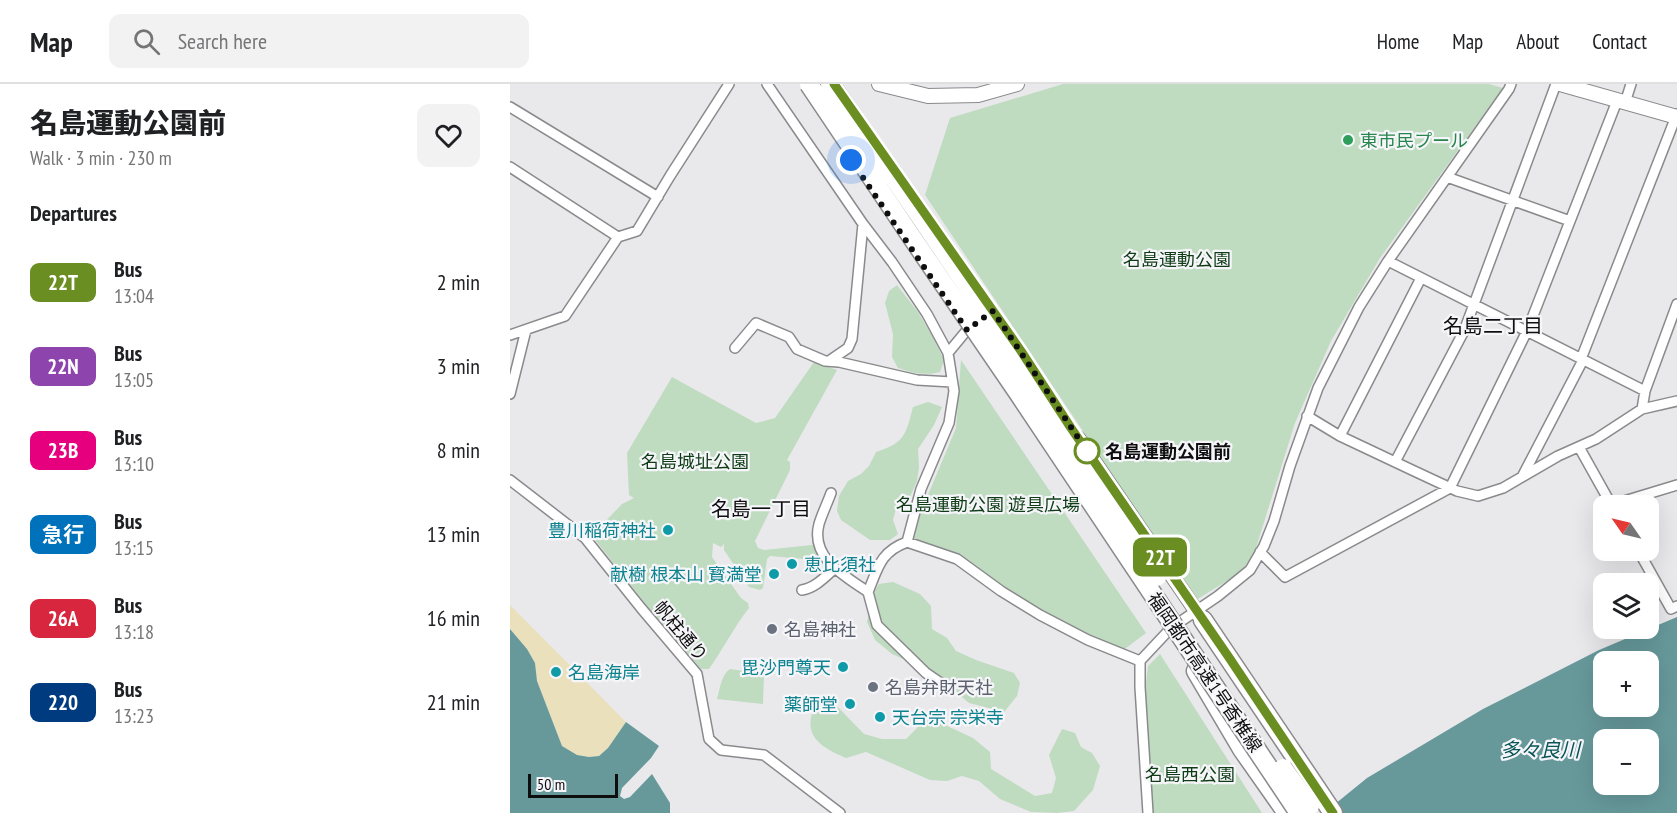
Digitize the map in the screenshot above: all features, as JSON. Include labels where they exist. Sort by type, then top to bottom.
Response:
[{"type":"highway","name":"福岡都市高速1号香椎線","points":[[809,84],[1071,471],[1308,809]]},
{"type":"highway","name":"福岡都市高速1号香椎線","points":[[832,84],[1035,386],[1201,647],[1308,809]]},
{"type":"highway","points":[[1200,615],[1308,809]]},
{"type":"highway","points":[[1185,652],[1242,749],[1308,809],[1333,813]]},
{"type":"street","points":[[510,335],[565,316],[618,237],[637,231],[729,84]]},
{"type":"street","points":[[766,84],[892,262],[927,314],[948,353],[954,392],[949,423],[921,489],[907,542]]},
{"type":"street","points":[[800,84],[967,330],[1082,492],[1185,652]]},
{"type":"street","points":[[832,84],[993,311],[1200,615]]},
{"type":"street","points":[[879,84],[928,96],[978,95],[1014,84]]},
{"type":"street","points":[[1148,813],[1140,661],[1171,628],[1200,615],[1250,570],[1274,521],[1290,466],[1318,388],[1359,307],[1388,261],[1511,84]]},
{"type":"street","points":[[1395,462],[1464,331],[1558,84],[1597,89],[1621,102],[1677,116],[1582,359],[1522,477]]},
{"type":"street","points":[[1260,552],[1285,577],[1450,488],[1527,332],[1570,221],[1621,102],[1631,84]]},
{"type":"street","points":[[510,106],[658,197]]},
{"type":"street","points":[[510,167],[618,237]]},
{"type":"street","points":[[1447,177],[1570,221]]},
{"type":"street","points":[[829,361],[848,348],[852,339],[864,224]]},
{"type":"street","points":[[1388,261],[1645,391]]},
{"type":"street","points":[[1341,436],[1421,278]]},
{"type":"street","points":[[1642,409],[1645,391],[1677,304]]},
{"type":"street","points":[[948,353],[967,330],[993,311]]},
{"type":"street","points":[[735,348],[756,323],[789,337],[797,349],[829,361],[917,380],[952,382]]},
{"type":"street","points":[[510,394],[526,330]]},
{"type":"street","points":[[1307,416],[1341,436],[1450,488],[1478,496],[1503,488],[1558,456],[1596,439],[1642,409],[1677,402]]},
{"type":"street","points":[[1579,447],[1606,495]]},
{"type":"street","name":"帆柱通り","points":[[510,480],[585,538],[697,674],[709,739],[721,750],[764,755],[840,813]]},
{"type":"street","points":[[1644,495],[1677,485]]},
{"type":"street","points":[[831,493],[819,524],[819,548],[834,569],[868,592]]},
{"type":"street","points":[[948,688],[926,673],[877,625],[868,592],[885,555],[907,542],[957,559],[1001,591],[1040,615],[1088,640],[1140,661]]},
{"type":"street","points":[[1644,561],[1671,609],[1677,606]]},
{"type":"street","points":[[802,590],[820,581],[834,569]]},
{"type":"street","points":[[1134,778],[1145,778]]},
{"type":"green space","name":"名島運動公園","points":[[1063,84],[1489,84],[1503,88],[1380,258],[1331,341],[1295,423],[1255,551],[1241,572],[1196,600],[925,195],[950,118]]},
{"type":"green space","points":[[897,285],[918,312],[934,339],[944,360],[940,372],[924,374],[903,370],[898,368],[892,357],[893,334],[885,303],[889,291]]},
{"type":"green space","name":"名島運動公園 遊具広場","points":[[961,360],[1146,633],[1122,651],[1090,638],[1004,589],[962,556],[910,538],[956,428]]},
{"type":"green space","name":"名島城址公園","points":[[814,362],[837,370],[787,460],[790,462],[790,470],[755,541],[758,548],[764,550],[812,545],[818,555],[815,560],[770,556],[767,559],[763,588],[760,590],[749,587],[724,550],[724,544],[721,547],[713,543],[712,557],[741,598],[748,603],[749,608],[709,669],[701,669],[596,541],[597,530],[622,504],[634,498],[629,495],[627,453],[672,377],[756,423],[775,418]]},
{"type":"green space","points":[[928,402],[942,407],[934,425],[918,449],[917,481],[909,499],[896,509],[893,520],[898,534],[890,540],[870,540],[841,520],[837,511],[839,496],[848,481],[861,474],[869,466],[876,452],[899,441],[906,431],[913,407]]},
{"type":"green space","points":[[893,582],[920,594],[931,606],[932,629],[947,638],[956,651],[1014,673],[1020,683],[1017,696],[1004,712],[969,703],[931,671],[892,654],[875,640],[867,622],[873,593],[879,584]]},
{"type":"green space","name":"名島西公園","points":[[1160,654],[1262,813],[1153,813],[1145,691],[1148,666]]},
{"type":"green space","points":[[730,669],[764,674],[763,704],[717,699],[723,678]]},
{"type":"green space","points":[[823,699],[831,700],[864,734],[882,739],[906,739],[930,718],[973,738],[990,752],[991,769],[1035,796],[1052,793],[1056,778],[1049,755],[1062,729],[1075,733],[1081,747],[1092,753],[1100,766],[1093,790],[1074,811],[1031,812],[1000,799],[979,781],[962,776],[947,781],[930,780],[866,752],[846,758],[832,751],[819,743],[811,731],[810,723],[813,712]]},
{"type":"sand","name":"名島海岸","points":[[510,605],[626,722],[608,748],[599,756],[576,755],[562,746],[537,681],[535,663],[527,649],[510,629]]},
{"type":"water","name":"多々良川","points":[[1677,617],[1677,813],[1324,813],[1367,778],[1483,709],[1593,653],[1593,717],[1659,717],[1659,651],[1597,651],[1625,639],[1659,639],[1659,625]]},
{"type":"water","points":[[510,629],[527,649],[535,663],[537,681],[562,746],[577,755],[599,756],[608,748],[626,722],[659,746],[651,758],[622,788],[620,796],[624,799],[630,797],[652,774],[670,803],[670,813],[510,813]]},
{"type":"bus line","name":"22T","points":[[834,84],[1021,351],[1333,813]]},
{"type":"place","name":"東市民プール","points":[[1348,140]]},
{"type":"place","name":"名島運動公園前","points":[[1087,451]]},
{"type":"place","name":"豊川稲荷神社","points":[[668,530]]},
{"type":"place","name":"恵比須社","points":[[792,564]]},
{"type":"place","name":"献樹 根本山 寳満堂","points":[[774,574]]},
{"type":"place","name":"名島神社","points":[[772,629]]},
{"type":"place","name":"毘沙門尊天","points":[[843,667]]},
{"type":"place","name":"名島海岸","points":[[556,672]]},
{"type":"place","name":"名島弁財天社","points":[[873,687]]},
{"type":"place","name":"薬師堂","points":[[850,704]]},
{"type":"place","name":"天台宗 宗栄寺","points":[[880,717]]},
{"type":"district","name":"名島二丁目","points":[[1493,326]]},
{"type":"district","name":"名島一丁目","points":[[761,509]]},
{"type":"route","points":[[851,160],[967,330],[993,311],[1087,451]]}]
